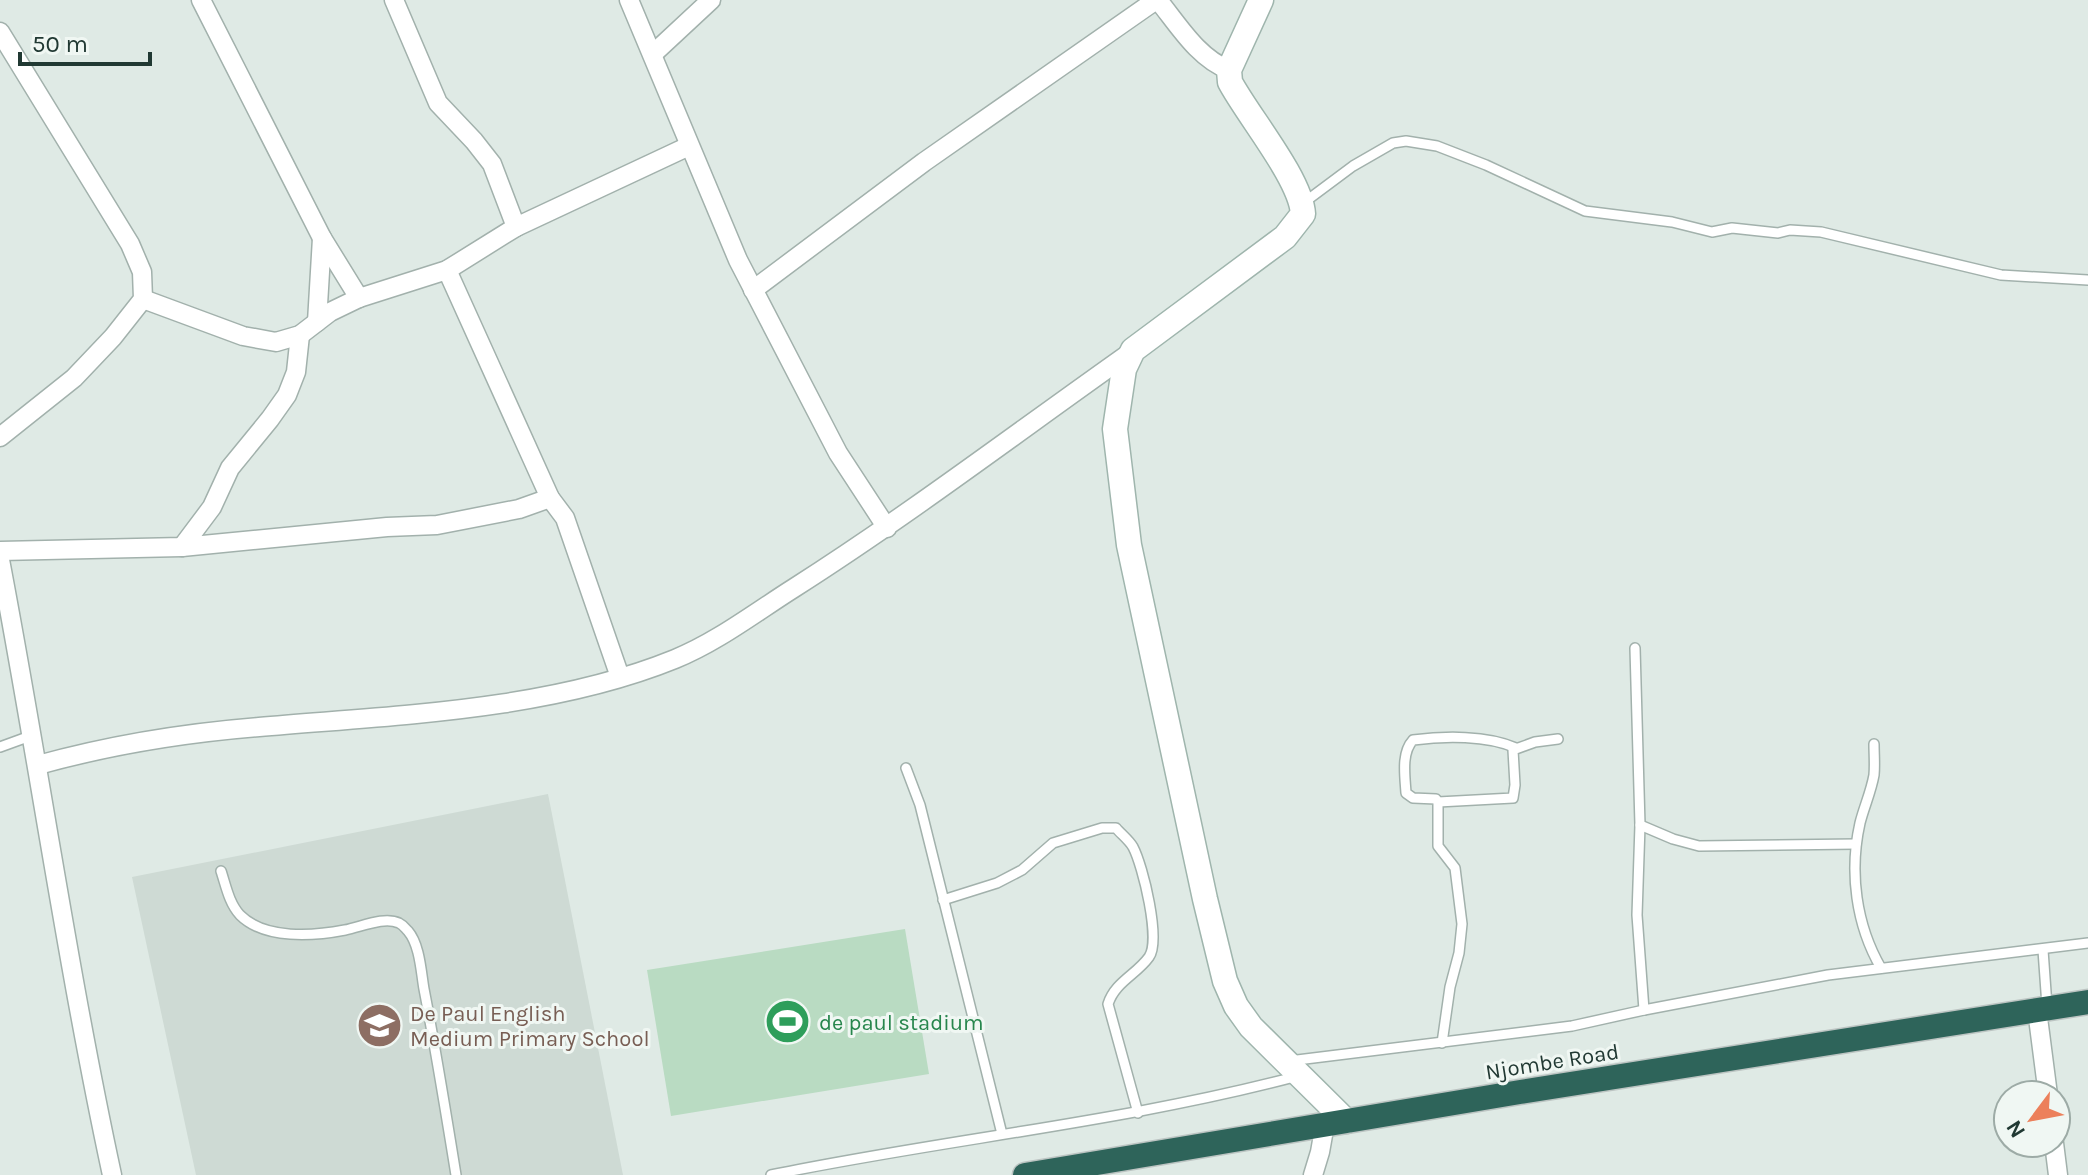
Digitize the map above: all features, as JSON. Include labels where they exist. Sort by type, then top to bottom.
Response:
[{"type":"highway","name":"Njombe Road","points":[[1025,1175],[2088,1002]]},
{"type":"street","points":[[201,0],[322,238],[359,298]]},
{"type":"street","points":[[394,0],[438,103],[492,164],[516,227]]},
{"type":"street","points":[[629,0],[753,290],[838,453],[887,528]]},
{"type":"street","points":[[654,53],[711,0]]},
{"type":"street","points":[[753,290],[924,162],[1157,0],[1203,55],[1212,63],[1229,70]]},
{"type":"street","points":[[38,765],[119,746],[197,734],[502,703],[620,677],[677,659],[704,644],[887,528],[1285,237],[1303,214],[1302,204],[1278,157],[1234,89],[1229,70],[1261,0]]},
{"type":"street","points":[[0,32],[130,244],[142,272],[143,299],[113,337],[74,378],[0,437]]},
{"type":"street","points":[[143,299],[243,336],[276,342],[300,335],[330,312],[359,298],[447,270],[516,227],[689,146]]},
{"type":"street","points":[[317,322],[322,238]]},
{"type":"street","points":[[447,270],[550,498],[565,518],[620,677]]},
{"type":"street","points":[[182,547],[212,507],[230,468],[287,395],[296,372],[300,335]]},
{"type":"street","points":[[1133,350],[1124,369],[1115,429],[1129,545],[1202,884],[1225,981],[1236,1006],[1251,1027],[1294,1068],[1336,1123],[1320,1152],[1313,1175]]},
{"type":"street","points":[[0,551],[182,547],[437,525],[519,509],[550,498]]},
{"type":"street","points":[[0,560],[33,735],[80,1025],[112,1175]]},
{"type":"street","points":[[2042,1010],[2047,1079]]},
{"type":"lane","points":[[1302,204],[1353,166],[1393,143],[1406,141],[1437,146],[1473,160],[1585,211],[1672,222],[1712,232],[1732,228],[1778,233],[1790,230],[1821,232],[2001,275],[2088,280]]},
{"type":"lane","points":[[1635,648],[1640,825],[1637,915],[1644,1010]]},
{"type":"lane","points":[[0,747],[33,735]]},
{"type":"lane","points":[[1516,748],[1512,753],[1513,798],[1438,802],[1436,799],[1413,798],[1406,793],[1405,760],[1413,740],[1441,738],[1499,742],[1516,748],[1558,739]]},
{"type":"lane","points":[[1874,744],[1873,776],[1856,844],[1856,893],[1867,944],[1881,968]]},
{"type":"lane","points":[[906,768],[920,805],[1002,1134]]},
{"type":"lane","points":[[1438,802],[1438,846],[1455,868],[1462,924],[1442,1043]]},
{"type":"lane","points":[[1640,825],[1699,846],[1856,844]]},
{"type":"lane","points":[[943,900],[997,883],[1022,870],[1053,843],[1102,828],[1116,828],[1131,844],[1140,863],[1154,938],[1151,955],[1121,982],[1111,994],[1108,1004],[1138,1113]]},
{"type":"lane","points":[[221,871],[230,901],[242,916],[261,927],[286,933],[313,933],[379,922],[398,922],[410,933],[417,950],[431,1022],[456,1175]]},
{"type":"lane","points":[[771,1175],[903,1149],[1138,1113],[1219,1097],[1294,1068],[1442,1043],[1572,1026],[1644,1010],[1881,968],[2088,943]]},
{"type":"lane","points":[[2042,1010],[2043,950]]},
{"type":"shaded area","name":"De Paul English Medium Primary School","points":[[548,794],[623,1175],[196,1175],[132,877]]},
{"type":"green space","name":"de paul stadium","points":[[905,929],[929,1074],[671,1116],[647,970]]},
{"type":"place","name":"de paul stadium","points":[[788,1022]]},
{"type":"place","name":"De Paul English Medium Primary School","points":[[379,1026]]}]
